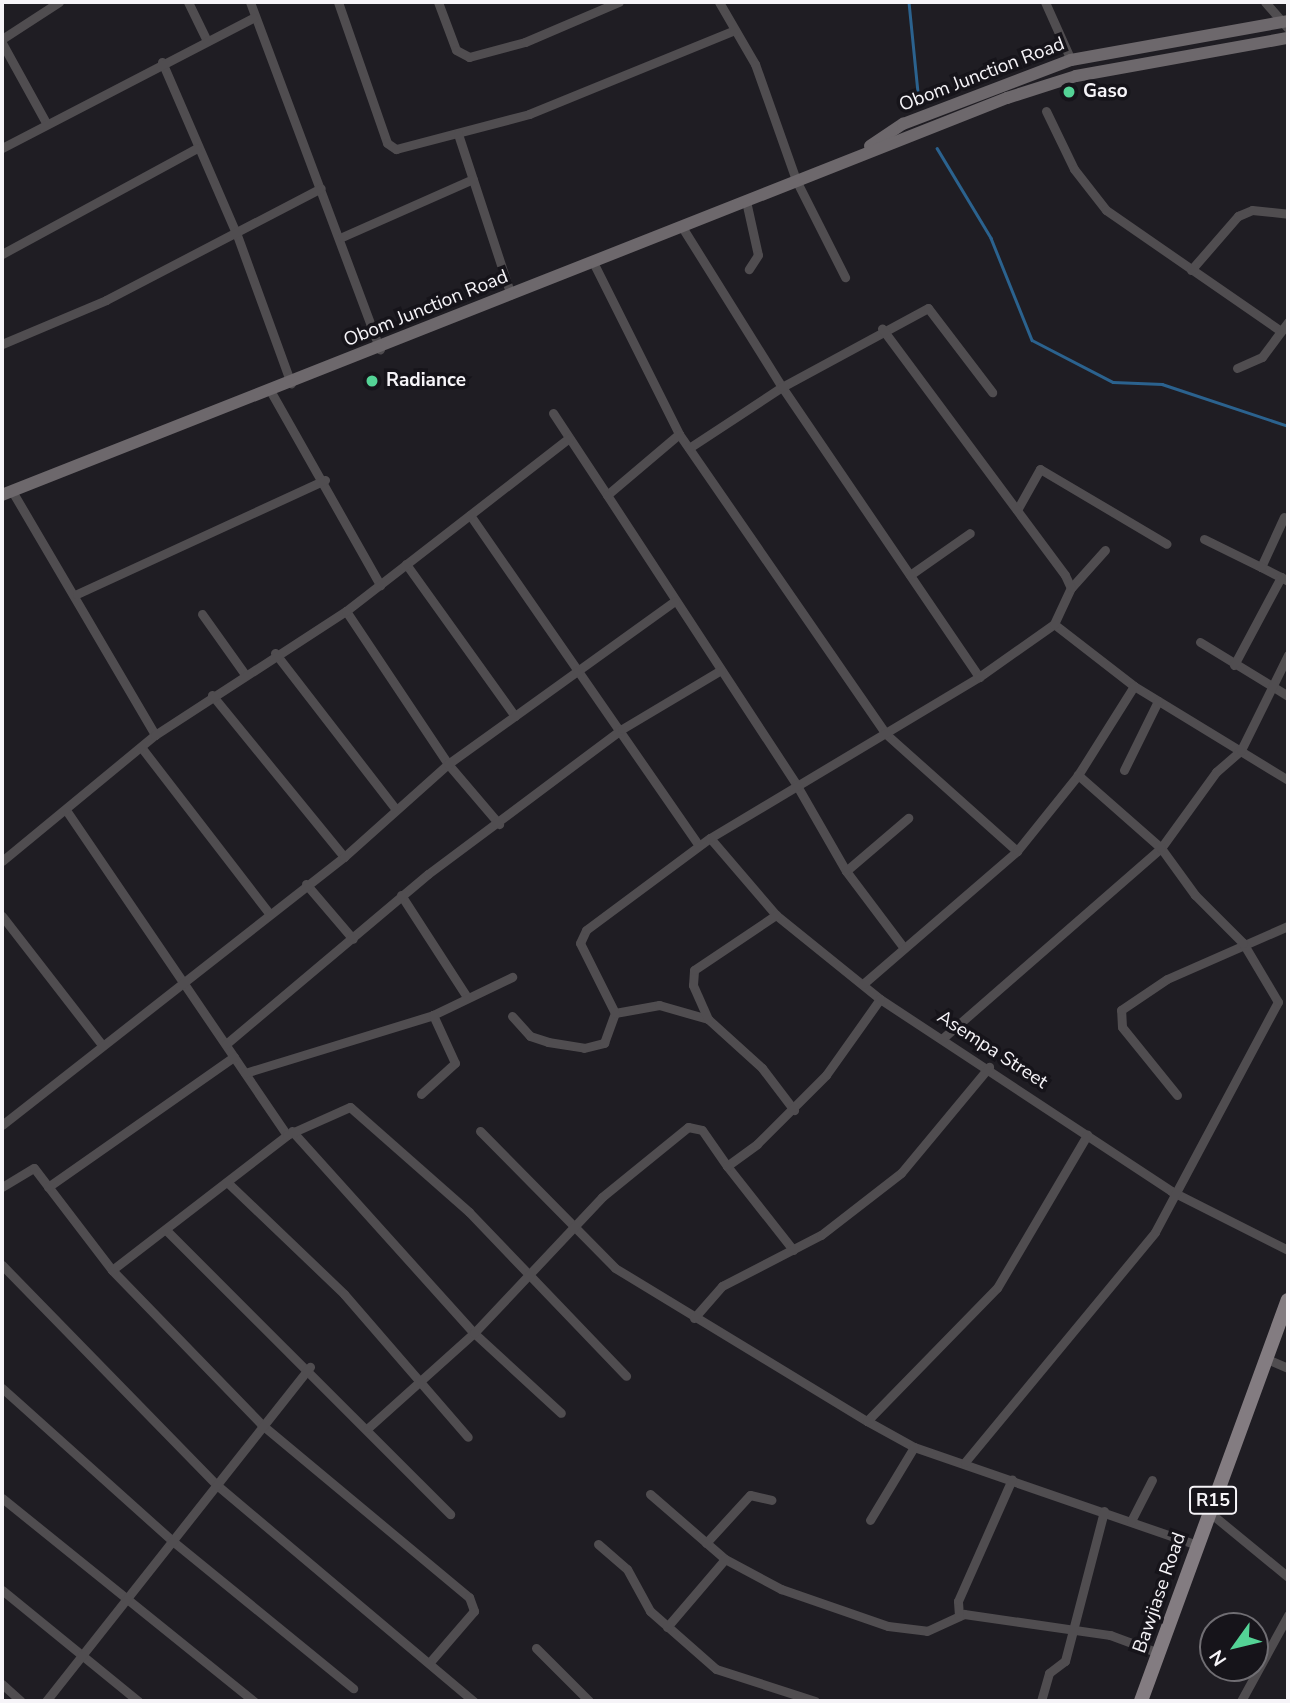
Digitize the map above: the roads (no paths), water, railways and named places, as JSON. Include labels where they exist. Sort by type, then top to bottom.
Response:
[{"type":"main road","name":"Obom Junction Road","points":[[861,151],[903,124],[1071,60],[1286,24]]},
{"type":"main road","name":"Obom Junction Road","points":[[7,493],[380,349],[746,201],[861,151],[1076,76],[1288,38]]},
{"type":"main road","name":"Bawjiase Road","points":[[1142,1701],[1288,1300]]},
{"type":"street","points":[[45,121],[2,41],[59,2]]},
{"type":"street","points":[[188,2],[205,37]]},
{"type":"street","points":[[250,2],[253,18],[342,237],[380,349]]},
{"type":"street","points":[[338,2],[387,143],[396,149],[529,114],[735,30]]},
{"type":"street","points":[[438,2],[456,50],[470,57],[525,42],[619,2]]},
{"type":"street","points":[[719,2],[776,112],[796,180],[845,276]]},
{"type":"street","points":[[1045,2],[1071,60]]},
{"type":"street","points":[[1265,2],[1286,24]]},
{"type":"street","points":[[2,148],[45,121],[162,62],[205,37],[253,18]]},
{"type":"street","points":[[162,62],[237,235],[291,383]]},
{"type":"street","points":[[1046,111],[1074,169],[1106,210],[1281,331]]},
{"type":"street","points":[[458,134],[511,295]]},
{"type":"street","points":[[2,254],[197,148]]},
{"type":"street","points":[[342,237],[473,179]]},
{"type":"street","points":[[2,344],[237,235],[321,188]]},
{"type":"street","points":[[746,201],[758,255],[749,269]]},
{"type":"street","points":[[1191,270],[1238,216],[1252,209],[1288,214]]},
{"type":"street","points":[[682,227],[782,387],[979,677]]},
{"type":"street","points":[[593,262],[679,434],[886,734],[1017,851]]},
{"type":"street","points":[[689,448],[782,387],[882,329],[935,310],[992,392]]},
{"type":"street","points":[[1237,368],[1262,356],[1288,323]]},
{"type":"street","points":[[882,329],[1017,509],[1071,588]]},
{"type":"street","points":[[271,392],[325,480],[380,584]]},
{"type":"street","points":[[553,413],[796,784],[846,871],[904,948]]},
{"type":"street","points":[[607,495],[679,434]]},
{"type":"street","points":[[2,861],[155,735],[244,673],[346,611],[569,438]]},
{"type":"street","points":[[1017,509],[1040,469],[1167,544]]},
{"type":"street","points":[[77,594],[325,480]]},
{"type":"street","points":[[7,493],[77,594],[155,735]]},
{"type":"street","points":[[470,515],[575,673],[622,729],[699,846]]},
{"type":"street","points":[[1261,567],[1284,517]]},
{"type":"street","points":[[910,575],[970,533]]},
{"type":"street","points":[[1204,539],[1285,579],[1234,665]]},
{"type":"street","points":[[512,1016],[530,1036],[584,1048],[604,1043],[615,1013],[583,952],[583,937],[710,838],[796,784],[886,734],[979,677],[1054,624],[1071,588],[1105,550]]},
{"type":"street","points":[[407,564],[515,716]]},
{"type":"street","points":[[2,1124],[184,982],[268,912],[344,857],[394,807],[448,764],[676,601]]},
{"type":"street","points":[[346,611],[448,764],[499,824]]},
{"type":"street","points":[[202,614],[244,673]]},
{"type":"street","points":[[1054,624],[1134,686],[1288,780]]},
{"type":"street","points":[[1200,642],[1288,696]]},
{"type":"street","points":[[275,653],[394,807]]},
{"type":"street","points":[[943,1038],[1161,848],[1216,772],[1241,750],[1288,655]]},
{"type":"street","points":[[226,1044],[353,939],[401,895],[622,729],[721,670]]},
{"type":"street","points":[[863,984],[1017,851],[1078,775],[1134,686]]},
{"type":"street","points":[[212,695],[344,857]]},
{"type":"street","points":[[1125,770],[1158,701]]},
{"type":"street","points":[[141,747],[268,912]]},
{"type":"street","points":[[965,1462],[1064,1348],[1179,1195],[1278,1002],[1243,943],[1195,895],[1161,848],[1078,775]]},
{"type":"street","points":[[66,810],[245,1073],[289,1133],[474,1333],[561,1413]]},
{"type":"street","points":[[846,871],[908,818]]},
{"type":"street","name":"Asempa Street","points":[[710,838],[776,915],[880,999],[989,1067],[1179,1195],[1288,1250]]},
{"type":"street","points":[[306,884],[353,939]]},
{"type":"street","points":[[401,895],[467,997]]},
{"type":"street","points":[[776,915],[694,970],[693,985],[709,1018],[762,1068],[794,1111]]},
{"type":"street","points":[[2,916],[102,1045]]},
{"type":"street","points":[[1177,1095],[1122,1027],[1121,1010],[1167,979],[1243,943],[1288,926]]},
{"type":"street","points":[[245,1073],[433,1015],[512,977]]},
{"type":"street","points":[[727,1166],[794,1111],[880,999]]},
{"type":"street","points":[[615,1013],[650,1004],[709,1018]]},
{"type":"street","points":[[421,1094],[455,1063],[433,1015]]},
{"type":"street","points":[[48,1187],[234,1057]]},
{"type":"street","points":[[694,1318],[722,1286],[793,1250],[901,1172],[989,1067]]},
{"type":"street","points":[[112,1270],[289,1133],[350,1107],[469,1212],[527,1279],[626,1376]]},
{"type":"street","points":[[368,1428],[419,1386],[474,1333],[576,1226],[688,1127],[702,1130],[793,1250]]},
{"type":"street","points":[[480,1131],[615,1268],[867,1420],[914,1447],[965,1462],[1197,1545]]},
{"type":"street","points":[[867,1420],[997,1288],[1087,1135]]},
{"type":"street","points":[[2,1187],[29,1168],[48,1187],[112,1270],[261,1424],[474,1604],[430,1662]]},
{"type":"street","points":[[228,1182],[344,1294],[419,1386],[468,1437]]},
{"type":"street","points":[[166,1230],[310,1367],[450,1514]]},
{"type":"street","points":[[2,1265],[218,1486],[473,1701]]},
{"type":"street","points":[[1267,1359],[1288,1368]]},
{"type":"street","points":[[46,1701],[130,1600],[218,1486],[261,1424],[310,1367]]},
{"type":"street","points":[[2,1388],[175,1543],[353,1688]]},
{"type":"street","points":[[870,1520],[914,1447]]},
{"type":"street","points":[[959,1616],[958,1601],[1012,1479]]},
{"type":"street","points":[[1131,1521],[1152,1480]]},
{"type":"street","points":[[650,1494],[725,1559],[781,1589],[897,1628],[927,1631],[959,1616],[1075,1628],[1159,1653]]},
{"type":"street","points":[[706,1543],[750,1494],[771,1500]]},
{"type":"street","points":[[2,1498],[254,1701]]},
{"type":"street","points":[[1041,1701],[1041,1687],[1065,1661],[1104,1511]]},
{"type":"street","points":[[1209,1512],[1288,1577]]},
{"type":"street","points":[[598,1544],[627,1569],[667,1627],[716,1669],[772,1692],[815,1701]]},
{"type":"street","points":[[667,1627],[725,1559]]},
{"type":"street","points":[[2,1590],[85,1655],[138,1701]]},
{"type":"street","points":[[1241,1701],[1288,1615]]},
{"type":"street","points":[[536,1648],[589,1701]]},
{"type":"street","points":[[2,1684],[21,1701]]},
{"type":"waterway","points":[[909,2],[919,102]]},
{"type":"waterway","points":[[937,148],[991,238],[1032,340],[1113,382],[1162,384],[1288,426]]},
{"type":"place","name":"Gaso","points":[[1069,92]]},
{"type":"place","name":"Radiance","points":[[372,381]]}]
